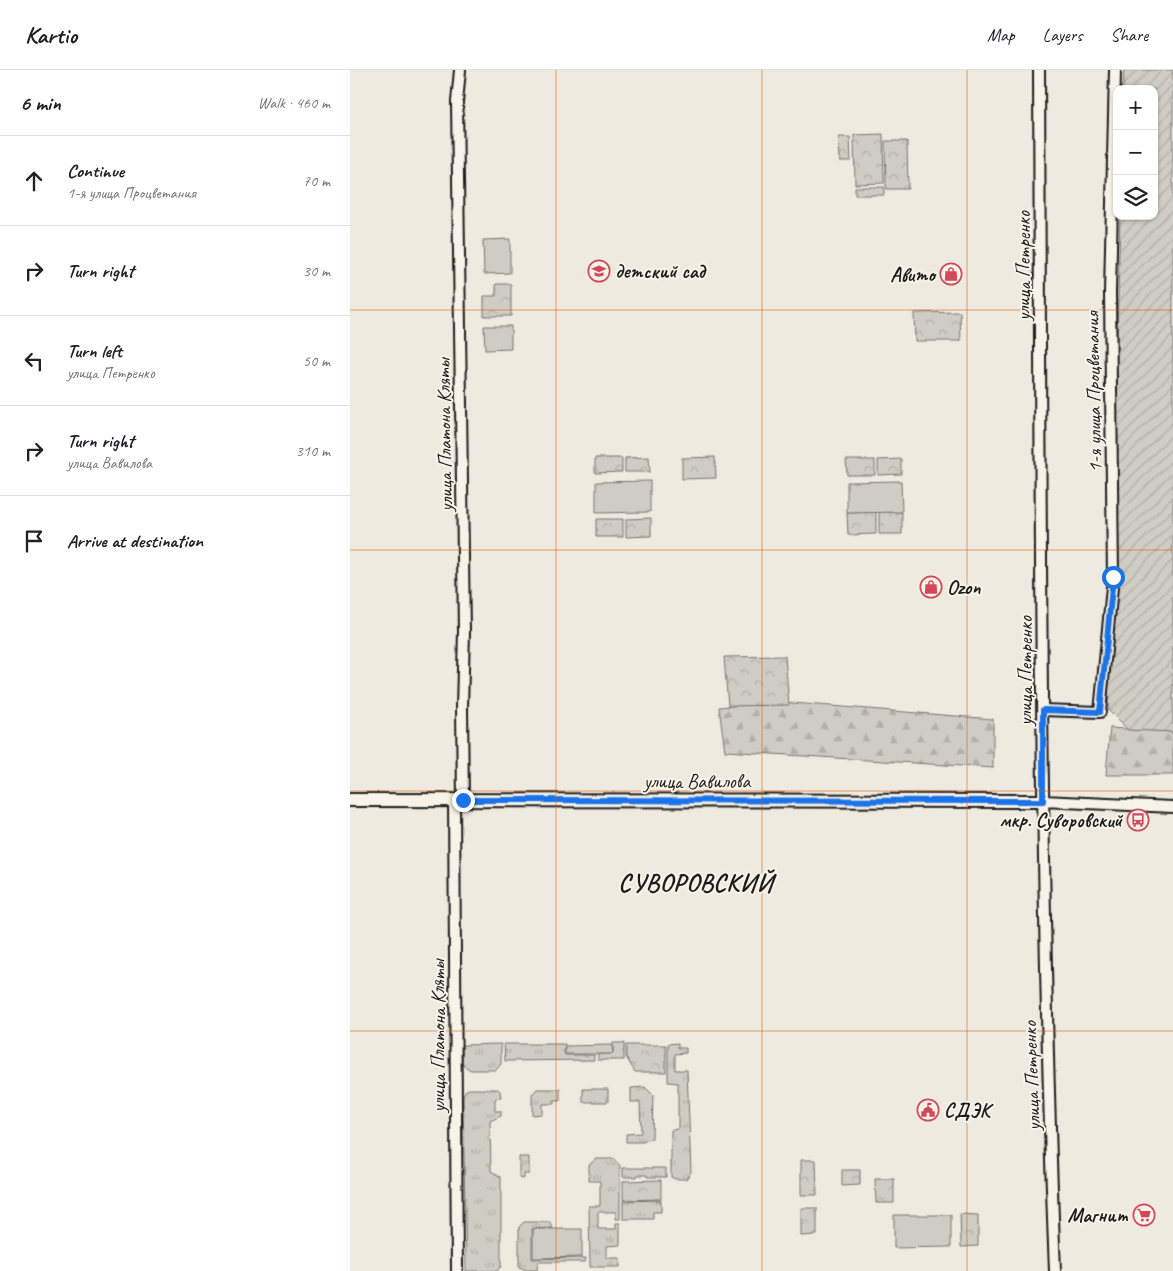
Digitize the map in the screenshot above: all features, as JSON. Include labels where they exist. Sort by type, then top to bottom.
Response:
[{"type":"street","name":"улица Платона Кляты","points":[[457,1271],[459,800],[464,632],[457,102],[460,70]]},
{"type":"street","name":"улица Петренко","points":[[1039,70],[1043,801],[1047,1045],[1055,1271]]},
{"type":"street","name":"1-я улица Процветания","points":[[1043,710],[1100,712],[1113,577],[1110,293],[1115,70]]},
{"type":"street","name":"улица Вавилова","points":[[350,800],[1043,801]]},
{"type":"street","points":[[1043,801],[1173,807]]},
{"type":"green space","points":[[1124,70],[1173,70],[1173,732],[1128,730],[1108,710],[1120,220],[1158,220],[1158,85],[1123,85]]},
{"type":"green space","points":[[883,134],[884,183],[855,184],[854,135]]},
{"type":"green space","points":[[839,137],[850,137],[851,161],[840,161]]},
{"type":"green space","points":[[885,141],[907,141],[908,189],[886,189]]},
{"type":"green space","points":[[855,187],[884,187],[884,195],[855,195]]},
{"type":"green space","points":[[510,239],[510,273],[484,274],[483,240]]},
{"type":"green space","points":[[496,284],[511,284],[511,316],[484,316],[484,296],[496,296]]},
{"type":"green space","points":[[960,312],[961,341],[915,341],[914,313]]},
{"type":"green space","points":[[484,326],[511,326],[511,349],[485,350]]},
{"type":"green space","points":[[649,457],[650,472],[625,472],[625,458]]},
{"type":"green space","points":[[715,457],[716,478],[682,479],[682,458]]},
{"type":"green space","points":[[595,458],[622,458],[622,472],[595,473]]},
{"type":"green space","points":[[901,459],[901,474],[878,475],[878,460]]},
{"type":"green space","points":[[846,460],[875,460],[875,475],[847,475]]},
{"type":"green space","points":[[650,481],[650,512],[596,513],[596,482]]},
{"type":"green space","points":[[901,481],[902,512],[847,513],[847,482]]},
{"type":"green space","points":[[876,512],[876,534],[848,535],[847,513]]},
{"type":"green space","points":[[879,512],[902,512],[902,534],[879,534]]},
{"type":"green space","points":[[651,518],[651,536],[626,537],[626,519]]},
{"type":"green space","points":[[596,519],[623,519],[623,537],[596,537]]},
{"type":"green space","points":[[785,656],[789,705],[728,706],[724,657]]},
{"type":"green space","points":[[780,702],[993,719],[993,768],[725,751],[719,707]]},
{"type":"green space","points":[[1110,728],[1173,732],[1173,775],[1106,775]]},
{"type":"green space","points":[[613,1043],[624,1043],[624,1060],[598,1060],[598,1054],[613,1054]]},
{"type":"green space","points":[[678,1043],[678,1048],[686,1048],[686,1053],[675,1054],[675,1070],[687,1070],[691,1172],[686,1179],[671,1177],[671,1130],[678,1129],[678,1083],[668,1082],[668,1044]]},
{"type":"green space","points":[[501,1044],[501,1064],[496,1070],[471,1070],[462,1065],[462,1045]]},
{"type":"green space","points":[[504,1044],[565,1044],[565,1055],[594,1055],[594,1060],[505,1061]]},
{"type":"green space","points":[[612,1045],[613,1054],[565,1054],[565,1046]]},
{"type":"green space","points":[[626,1045],[666,1045],[666,1072],[635,1072],[626,1057]]},
{"type":"green space","points":[[645,1087],[653,1095],[652,1138],[643,1142],[626,1142],[626,1134],[641,1133],[640,1102],[631,1102],[631,1088]]},
{"type":"green space","points":[[469,1089],[498,1089],[500,1091],[501,1098],[495,1099],[495,1111],[501,1111],[501,1116],[490,1121],[491,1171],[501,1177],[501,1266],[497,1271],[466,1271],[463,1096],[465,1091]]},
{"type":"green space","points":[[537,1089],[560,1089],[560,1101],[554,1101],[554,1104],[542,1104],[542,1114],[532,1115],[532,1094]]},
{"type":"green space","points":[[583,1089],[608,1089],[608,1102],[583,1102]]},
{"type":"green space","points":[[519,1157],[529,1157],[529,1174],[524,1174],[524,1179],[519,1178]]},
{"type":"green space","points":[[596,1159],[614,1159],[620,1166],[620,1219],[616,1219],[616,1212],[598,1212],[598,1229],[616,1229],[616,1223],[620,1223],[620,1245],[607,1246],[607,1258],[620,1258],[620,1267],[590,1267],[589,1206],[600,1206],[600,1181],[589,1181],[589,1165]]},
{"type":"green space","points":[[801,1160],[816,1160],[817,1195],[801,1195]]},
{"type":"green space","points":[[623,1168],[666,1168],[666,1177],[637,1175],[637,1177],[623,1177]]},
{"type":"green space","points":[[842,1170],[860,1170],[860,1185],[842,1186]]},
{"type":"green space","points":[[875,1179],[894,1179],[894,1203],[876,1203]]},
{"type":"green space","points":[[661,1180],[661,1199],[623,1200],[623,1181]]},
{"type":"green space","points":[[661,1200],[661,1212],[653,1212],[653,1219],[623,1219],[623,1201]]},
{"type":"green space","points":[[801,1208],[817,1208],[817,1235],[801,1236]]},
{"type":"green space","points":[[960,1214],[978,1215],[978,1246],[961,1247]]},
{"type":"green space","points":[[894,1215],[951,1215],[951,1247],[894,1248]]},
{"type":"green space","points":[[524,1222],[550,1222],[553,1228],[532,1229],[532,1259],[586,1258],[585,1262],[538,1262],[537,1270],[527,1270],[519,1267],[519,1227]]},
{"type":"green space","points":[[533,1229],[582,1229],[582,1257],[533,1258]]},
{"type":"place","name":"детский сад","points":[[599,271]]},
{"type":"place","name":"Авито","points":[[951,274]]},
{"type":"place","name":"Ozon","points":[[931,587]]},
{"type":"place","name":"мкр. Суворовский","points":[[1138,820]]},
{"type":"place","name":"СДЭК","points":[[928,1110]]},
{"type":"place","name":"Магнит","points":[[1144,1215]]},
{"type":"district","name":"СУВОРОВСКИЙ","points":[[696,882]]},
{"type":"route","points":[[463,800],[1043,801],[1043,710],[1100,712],[1113,577]]}]
